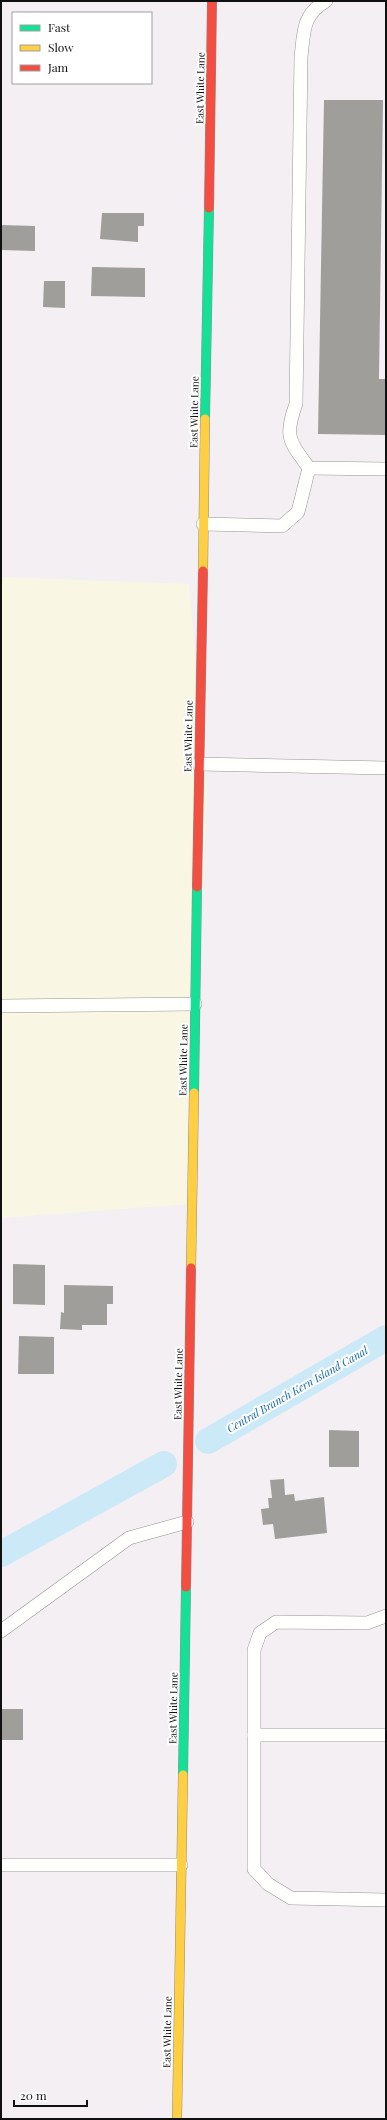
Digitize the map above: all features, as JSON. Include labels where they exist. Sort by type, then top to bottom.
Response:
[{"type":"street","name":"East White Lane","points":[[177,2119],[212,1]]},
{"type":"lane","points":[[309,468],[293,446],[288,431],[296,404],[301,57],[305,25],[313,8],[326,1]]},
{"type":"lane","points":[[203,524],[282,526],[298,512],[309,468]]},
{"type":"lane","points":[[309,468],[386,469]]},
{"type":"lane","points":[[199,764],[386,768]]},
{"type":"lane","points":[[1,1006],[195,1004]]},
{"type":"lane","points":[[1,1631],[129,1538],[187,1522]]},
{"type":"lane","points":[[386,1616],[367,1623],[276,1622],[260,1633],[254,1650],[254,1869],[268,1884],[291,1898],[386,1900]]},
{"type":"lane","points":[[254,1735],[386,1736]]},
{"type":"lane","points":[[1,1865],[181,1865]]},
{"type":"shaded area","points":[[1,1],[386,1],[386,2119],[1,2119]]},
{"type":"shaded area","points":[[1,577],[189,584],[207,788],[190,1204],[1,1218]]},
{"type":"building","points":[[324,100],[383,100],[379,379],[386,379],[386,435],[318,434]]},
{"type":"building","points":[[102,213],[144,213],[144,226],[138,226],[138,242],[100,239]]},
{"type":"building","points":[[1,225],[35,226],[35,251],[1,250]]},
{"type":"building","points":[[92,267],[145,268],[145,297],[91,296]]},
{"type":"building","points":[[44,281],[65,281],[65,308],[43,307]]},
{"type":"building","points":[[13,1264],[45,1265],[45,1305],[13,1304]]},
{"type":"building","points":[[64,1285],[113,1286],[113,1304],[107,1304],[107,1325],[82,1325],[82,1330],[60,1329],[61,1312],[64,1313]]},
{"type":"building","points":[[19,1336],[54,1337],[54,1374],[18,1374]]},
{"type":"building","points":[[329,1430],[359,1431],[359,1467],[329,1467]]},
{"type":"building","points":[[284,1479],[285,1495],[294,1494],[295,1501],[324,1497],[327,1533],[275,1539],[273,1524],[263,1525],[261,1509],[269,1508],[268,1498],[272,1498],[270,1480]]},
{"type":"building","points":[[1,1709],[23,1709],[23,1740],[1,1740]]},
{"type":"waterway","name":"Central Branch Kern Island Canal","points":[[208,1441],[386,1338]]},
{"type":"waterway","name":"Central Branch Kern Island Canal","points":[[1,1554],[164,1464]]},
{"type":"traffic: fast","points":[[205,419],[209,208]]},
{"type":"traffic: fast","points":[[194,1093],[197,887]]},
{"type":"traffic: fast","points":[[183,1775],[186,1587]]},
{"type":"traffic: slow","points":[[203,571],[205,419]]},
{"type":"traffic: slow","points":[[191,1268],[194,1093]]},
{"type":"traffic: slow","points":[[177,2119],[183,1775]]},
{"type":"traffic: jam","points":[[209,208],[212,1]]},
{"type":"traffic: jam","points":[[197,887],[203,571]]},
{"type":"traffic: jam","points":[[186,1587],[191,1268]]}]
